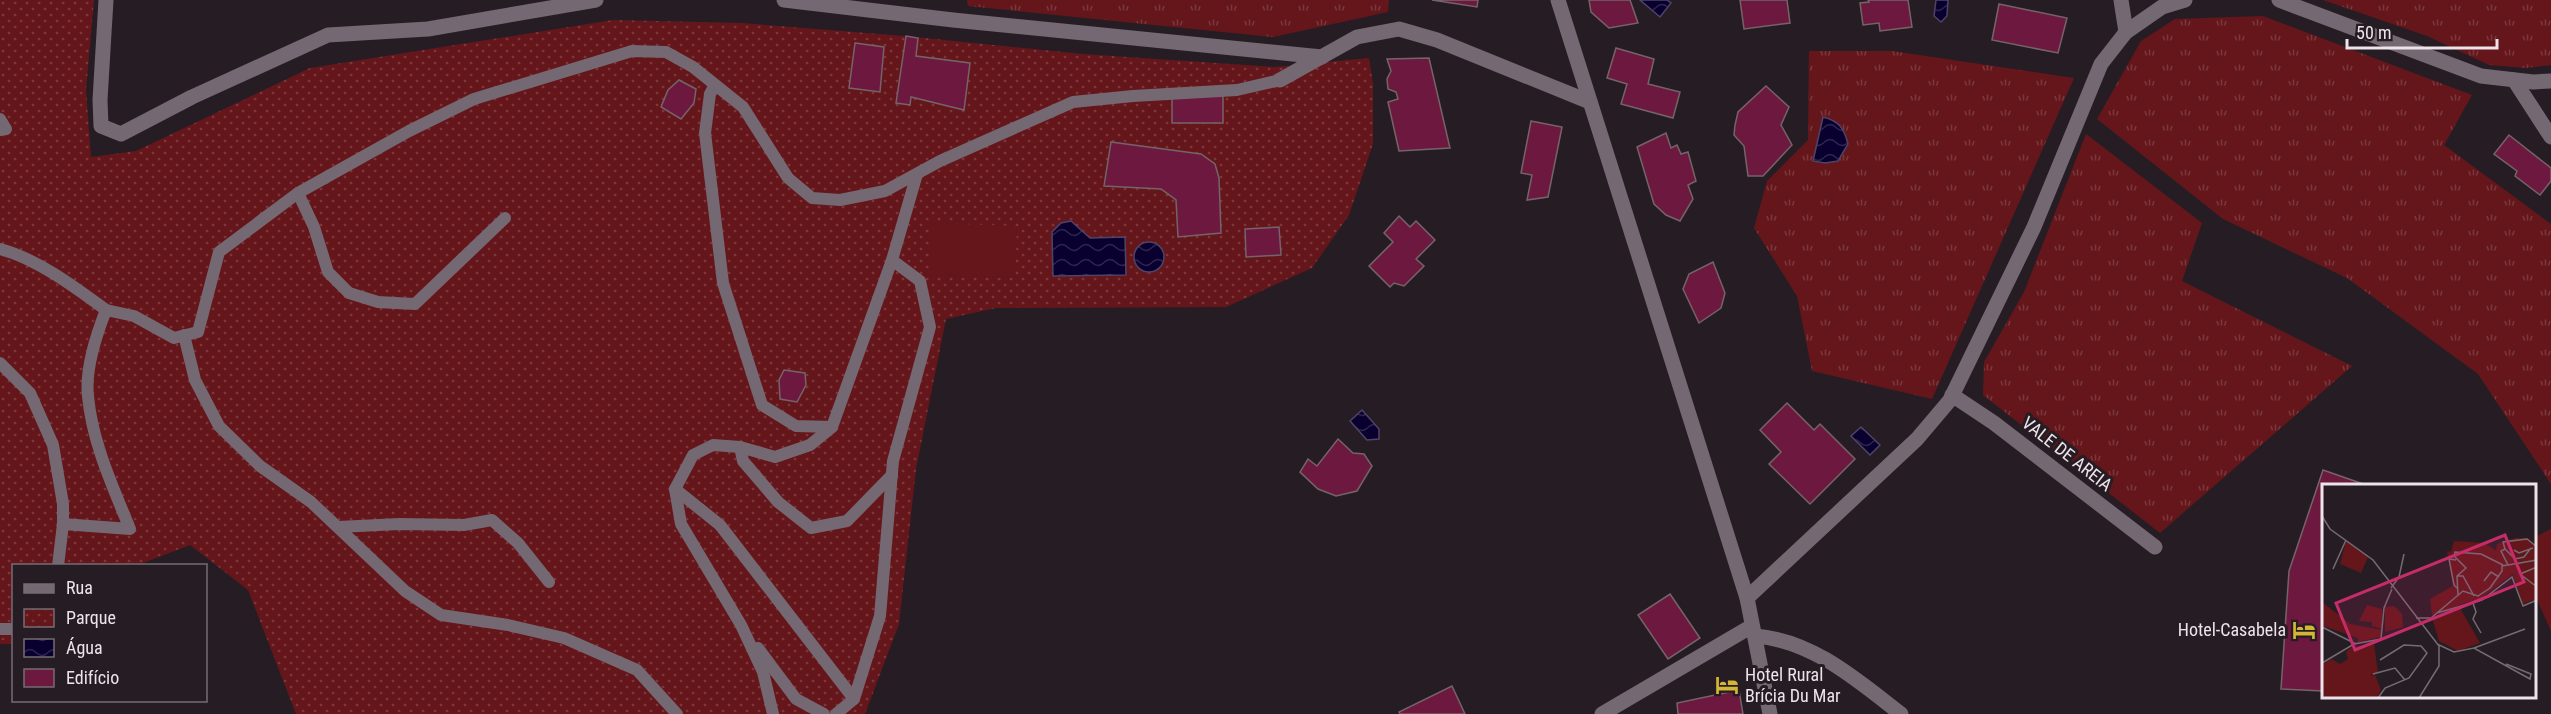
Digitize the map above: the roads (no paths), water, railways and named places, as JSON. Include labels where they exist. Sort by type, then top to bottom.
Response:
[{"type":"street","points":[[106,0],[100,100],[101,126],[121,134],[192,97],[328,35],[428,28],[596,0]]},
{"type":"street","points":[[784,0],[953,20],[1322,57]]},
{"type":"street","points":[[1558,0],[1747,598],[1770,714]]},
{"type":"street","points":[[2121,0],[2126,32]]},
{"type":"street","points":[[1747,598],[1917,439],[1952,395],[2034,227],[2101,64],[2126,32],[2162,7],[2185,0]]},
{"type":"street","points":[[2279,0],[2481,76],[2533,82],[2551,81]]},
{"type":"street","points":[[1280,81],[1357,37],[1399,29],[1437,40],[1590,102]]},
{"type":"street","points":[[2514,80],[2551,137]]},
{"type":"street","name":"VALE DE AREIA","points":[[1952,395],[1994,423],[2155,548]]},
{"type":"street","points":[[1602,714],[1753,631],[1777,638],[1838,665],[1901,714]]},
{"type":"lane","points":[[0,249],[16,253],[80,291],[106,310],[134,316],[174,338],[198,332],[219,252],[298,193],[409,131],[474,99],[632,51],[666,52],[693,67],[743,107],[788,178],[812,198],[840,200],[885,191],[982,142],[1073,102],[1237,90],[1280,81]]},
{"type":"lane","points":[[715,85],[710,94],[705,133],[723,283],[762,405],[796,426],[832,427]]},
{"type":"lane","points":[[0,119],[6,129],[0,130]]},
{"type":"lane","points":[[773,714],[763,672],[741,625],[681,524],[675,489],[693,455],[713,445],[740,447],[775,457],[810,445],[832,427],[892,260],[917,174]]},
{"type":"lane","points":[[298,193],[314,227],[328,272],[349,293],[378,302],[415,304],[505,218]]},
{"type":"lane","points":[[836,714],[855,699],[880,616],[892,461],[930,327],[920,281],[892,260]]},
{"type":"lane","points":[[63,524],[130,530],[101,454],[88,394],[95,339],[106,310]]},
{"type":"lane","points":[[184,335],[195,380],[219,426],[261,466],[311,502],[405,591],[441,615],[508,625],[564,638],[637,670],[677,714]]},
{"type":"lane","points":[[0,363],[30,393],[53,445],[63,504],[58,564]]},
{"type":"lane","points":[[740,447],[742,461],[771,494],[811,528],[847,521],[891,475]]},
{"type":"lane","points":[[675,489],[720,525],[855,699]]},
{"type":"lane","points":[[338,527],[399,524],[464,525],[492,520],[518,543],[549,582]]},
{"type":"lane","points":[[741,625],[796,699],[824,714]]},
{"type":"water","points":[[1640,0],[1667,0],[1671,3],[1660,17]]},
{"type":"water","points":[[1936,0],[1948,0],[1947,16],[1941,22],[1934,16]]},
{"type":"water","points":[[1823,117],[1837,123],[1843,129],[1848,144],[1838,161],[1825,163],[1813,161]]},
{"type":"water","points":[[1071,221],[1090,238],[1125,237],[1126,275],[1053,276],[1052,232],[1061,223]]},
{"type":"water","points":[[1149,242],[1160,246],[1164,257],[1160,268],[1149,272],[1138,268],[1134,257],[1138,246]]},
{"type":"water","points":[[1362,410],[1379,429],[1379,439],[1367,440],[1350,421]]},
{"type":"water","points":[[1861,427],[1880,445],[1870,455],[1851,436]]},
{"type":"place","name":"Hotel-Casabela","points":[[2304,630]]},
{"type":"place","name":"Hotel Rural Brícia Du Mar","points":[[1727,685]]}]
